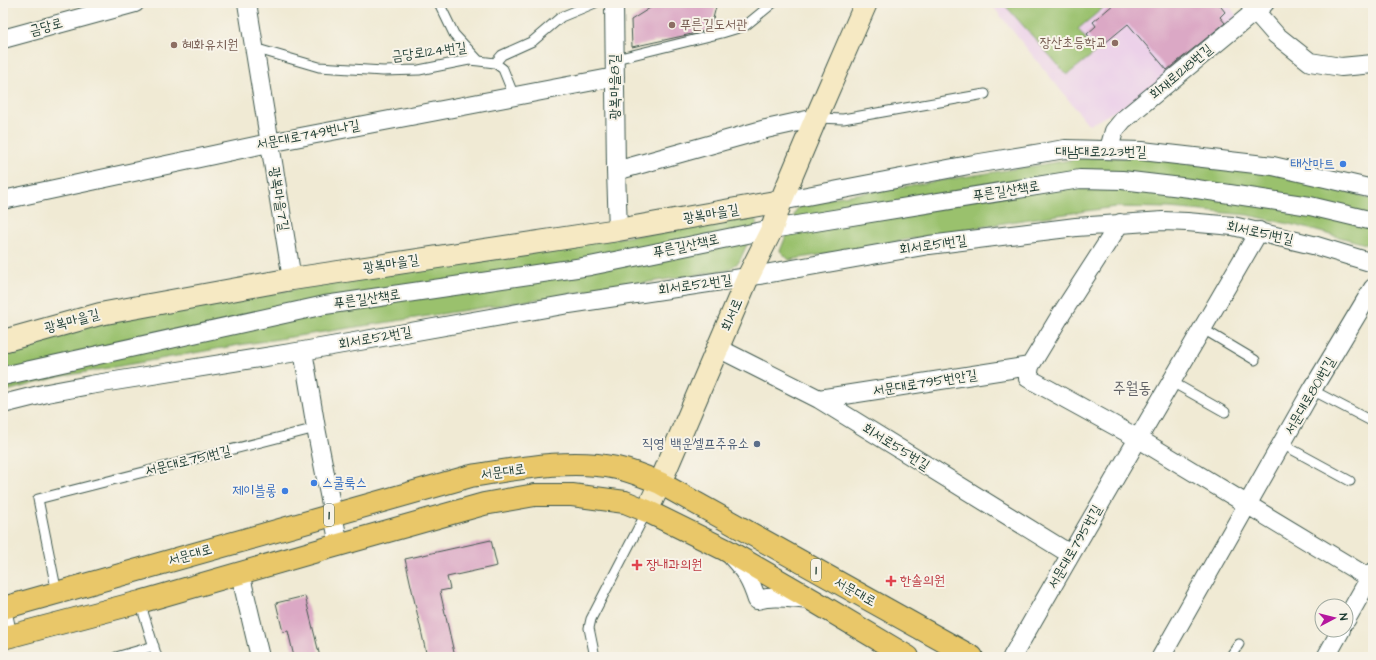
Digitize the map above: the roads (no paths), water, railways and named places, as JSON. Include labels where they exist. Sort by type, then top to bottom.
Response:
[{"type":"main road","name":"서문대로","points":[[3,608],[470,476],[531,467],[595,465],[617,468],[660,483],[972,657]]},
{"type":"main road","name":"서문대로","points":[[5,637],[140,602],[484,504],[535,495],[572,495],[625,502],[647,511],[726,550],[814,600],[908,657]]},
{"type":"street","name":"금당로","points":[[3,39],[135,3]]},
{"type":"street","name":"광복마을7길","points":[[246,3],[292,279]]},
{"type":"street","name":"광복마을8길","points":[[614,3],[618,230]]},
{"type":"street","name":"회서로","points":[[647,511],[748,277],[772,229],[781,201],[866,3]]},
{"type":"street","points":[[1256,6],[1276,35],[1310,62],[1341,67],[1373,64]]},
{"type":"street","name":"회재로1218번길","points":[[1109,149],[1114,130],[1123,120],[1256,6]]},
{"type":"street","name":"서문대로749번나길","points":[[3,200],[270,142],[615,77]]},
{"type":"street","points":[[616,170],[705,147],[766,129],[816,118]]},
{"type":"street","name":"대남대로223번길","points":[[781,201],[974,164],[1065,149],[1142,150],[1273,166],[1373,189]]},
{"type":"street","name":"푸른길산책로","points":[[3,376],[325,305],[590,266],[772,229],[1080,179],[1122,180],[1190,188],[1310,206],[1373,221]]},
{"type":"street","name":"광복마을길","points":[[3,341],[100,314],[292,279],[618,230],[781,201]]},
{"type":"street","name":"회서로51번길","points":[[748,277],[928,245],[1120,223],[1187,222],[1233,226],[1317,246],[1373,264]]},
{"type":"street","points":[[1120,223],[1030,366],[1028,378],[1139,439],[1289,530],[1371,575],[1354,606]]},
{"type":"street","name":"서문대로795번길","points":[[1012,657],[1070,554],[1139,439],[1259,231]]},
{"type":"street","name":"회서로52번길","points":[[3,404],[47,393],[90,385],[303,351],[570,304],[748,277]]},
{"type":"street","name":"서문대로801번길","points":[[1161,657],[1312,390],[1373,288]]},
{"type":"street","name":"회서로55번길","points":[[718,348],[819,399],[1070,554]]},
{"type":"street","points":[[303,351],[316,428],[339,545]]},
{"type":"street","name":"서문대로795번안길","points":[[819,399],[1030,366]]},
{"type":"street","points":[[240,573],[260,657]]},
{"type":"street","points":[[3,614],[5,637]]},
{"type":"street","points":[[1326,657],[1337,638]]},
{"type":"lane","name":"금당로124번길","points":[[439,3],[454,34],[479,61]]},
{"type":"lane","points":[[514,96],[504,69],[495,63],[502,55],[533,41],[561,18],[595,3]]},
{"type":"lane","points":[[616,59],[745,26],[773,3]]},
{"type":"lane","name":"금당로124번길","points":[[254,48],[319,67],[383,71],[419,70],[469,60],[495,63]]},
{"type":"lane","points":[[816,118],[843,119],[985,94]]},
{"type":"lane","points":[[1203,329],[1255,360]]},
{"type":"lane","points":[[1172,382],[1225,412]]},
{"type":"lane","points":[[1312,390],[1373,422]]},
{"type":"lane","name":"서문대로751번길","points":[[57,593],[38,499],[316,428]]},
{"type":"lane","points":[[1282,444],[1350,481]]},
{"type":"lane","points":[[595,657],[589,628],[591,619],[647,511]]},
{"type":"lane","points":[[140,602],[157,657]]},
{"type":"lane","points":[[1230,657],[1239,644]]},
{"type":"lane","points":[[116,657],[154,646]]},
{"type":"place","name":"푸른길도서관","points":[[672,25]]},
{"type":"place","name":"장산초등학교","points":[[1115,43]]},
{"type":"place","name":"혜화유치원","points":[[174,45]]},
{"type":"place","name":"태산마트","points":[[1343,164]]},
{"type":"place","name":"직영 백운셀프주유소","points":[[757,444]]},
{"type":"place","name":"스쿨룩스","points":[[314,483]]},
{"type":"place","name":"제이블롱","points":[[285,491]]},
{"type":"place","name":"장내과의원","points":[[637,565]]},
{"type":"place","name":"한솔의원","points":[[891,581]]},
{"type":"district","name":"주월동","points":[[1132,388]]}]
